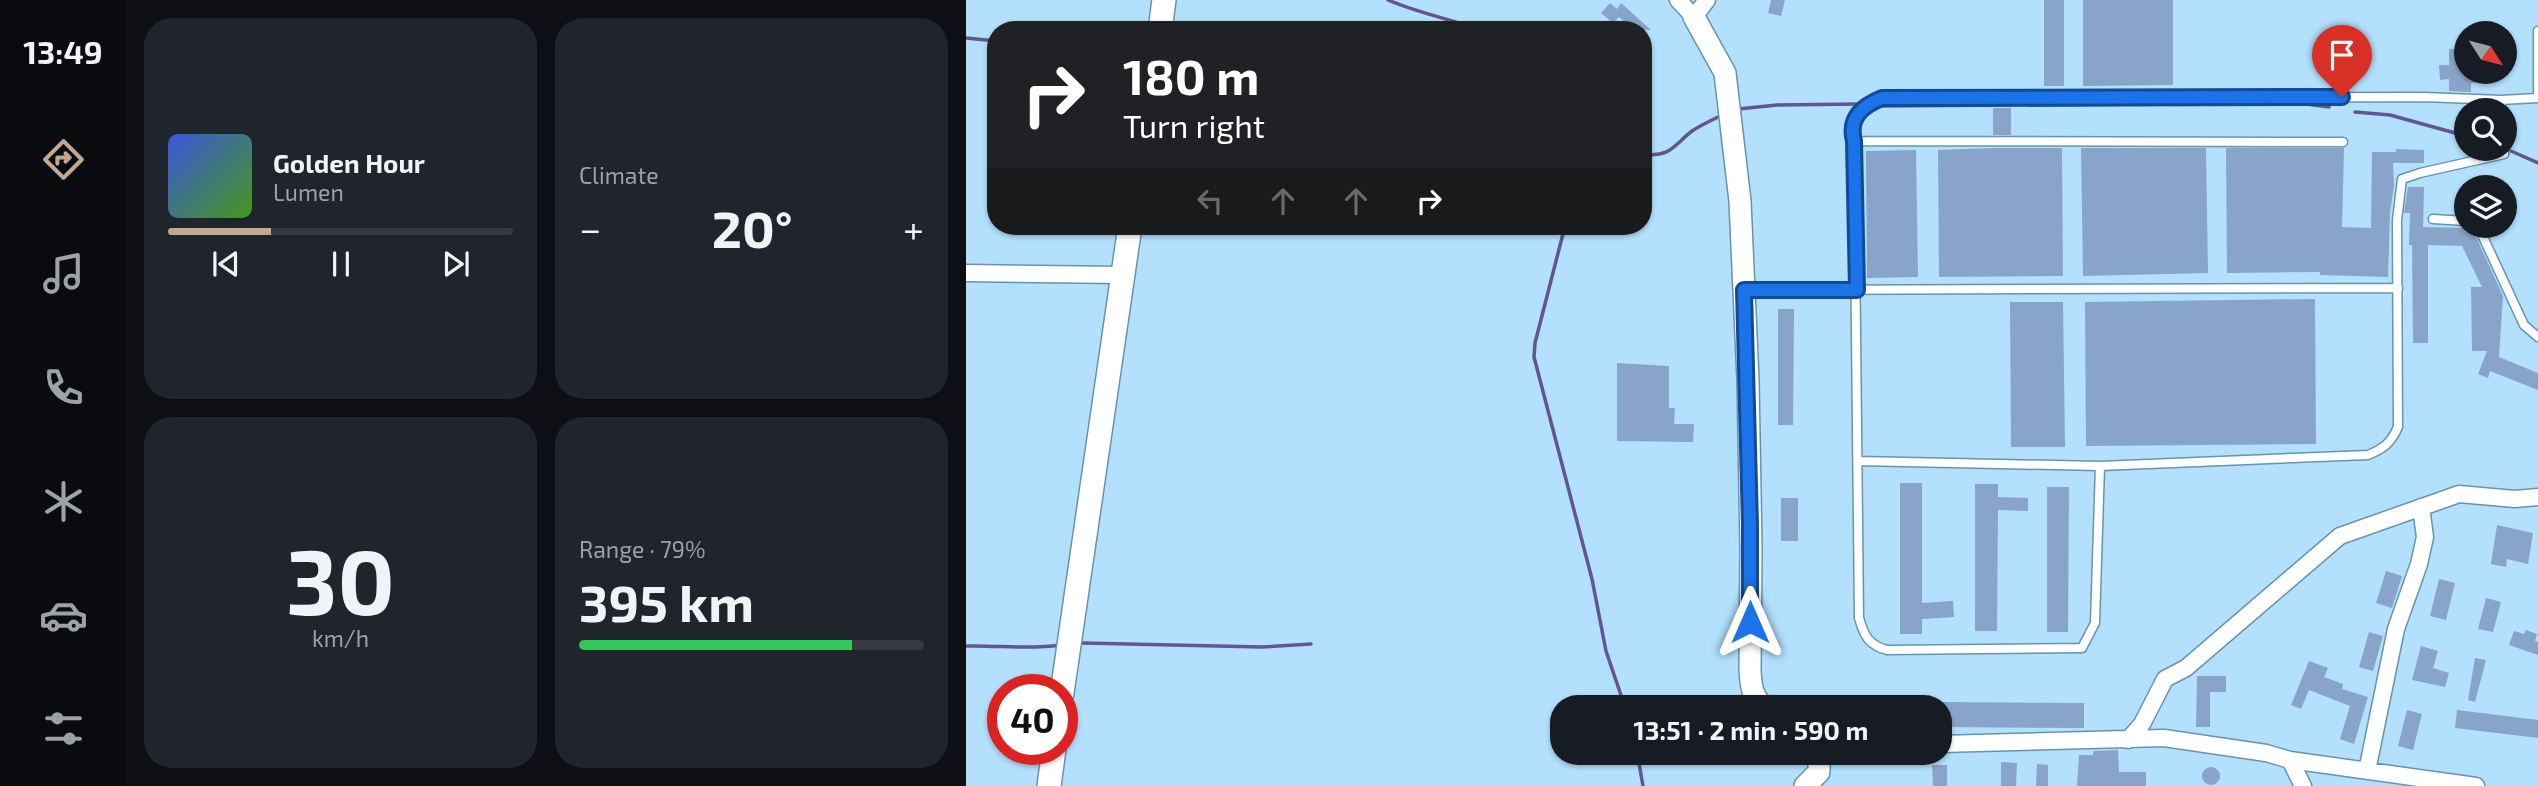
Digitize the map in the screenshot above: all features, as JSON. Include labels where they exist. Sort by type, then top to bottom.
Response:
[{"type":"main road","points":[[1161,21],[1164,0]]},
{"type":"main road","points":[[1065,674],[1129,235]]},
{"type":"main road","points":[[1049,786],[1052,765]]},
{"type":"street","points":[[1678,0],[1701,8],[1712,45],[1725,73],[1740,201],[1750,523],[1750,671],[1754,695]]},
{"type":"street","points":[[966,273],[1123,275]]},
{"type":"street","points":[[2128,740],[2142,724],[2165,679],[2186,668],[2340,536],[2459,494],[2515,499],[2538,497]]},
{"type":"street","points":[[2367,771],[2396,629],[2419,564],[2425,537],[2421,507]]},
{"type":"street","points":[[1952,744],[2164,738],[2266,753],[2290,760],[2476,786]]},
{"type":"street","points":[[2290,760],[2303,786]]},
{"type":"street","points":[[1805,786],[1819,772],[1819,765]]},
{"type":"lane","points":[[2517,99],[2538,98],[2538,31]]},
{"type":"lane","points":[[2100,466],[2095,623],[2082,648],[1887,650],[1876,647],[1865,638],[1858,618],[1857,290],[1854,141],[1851,130],[1856,117],[1867,104],[1882,98],[2454,98]]},
{"type":"lane","points":[[1854,141],[2343,142]]},
{"type":"lane","points":[[1858,461],[2100,466],[2368,455],[2383,449],[2398,427],[2397,220],[2402,179],[2473,161]]},
{"type":"lane","points":[[2433,219],[2454,220]]},
{"type":"lane","points":[[2484,238],[2525,325],[2538,337]]},
{"type":"lane","points":[[1744,290],[2398,288]]},
{"type":"building","points":[[1771,0],[1785,0],[1781,16],[1768,13]]},
{"type":"building","points":[[2044,0],[2064,0],[2064,86],[2044,86]]},
{"type":"building","points":[[2083,0],[2173,0],[2173,85],[2083,86]]},
{"type":"building","points":[[1610,3],[1617,9],[1621,3],[1641,21],[1624,21],[1619,17],[1611,21],[1601,13]]},
{"type":"building","points":[[2449,49],[2454,49],[2454,84],[2471,84],[2471,92],[2449,91],[2449,79],[2440,80],[2439,65],[2449,65]]},
{"type":"building","points":[[1993,108],[2011,108],[2011,135],[1993,135]]},
{"type":"building","points":[[2062,148],[2063,276],[1939,277],[1938,150]]},
{"type":"building","points":[[2081,148],[2206,148],[2208,273],[2083,276]]},
{"type":"building","points":[[2226,148],[2344,148],[2342,227],[2371,228],[2372,152],[2424,150],[2424,163],[2393,163],[2388,277],[2320,275],[2320,272],[2227,273]]},
{"type":"building","points":[[1916,150],[1918,277],[1867,278],[1866,151]]},
{"type":"building","points":[[2408,187],[2424,187],[2423,227],[2454,228],[2454,238],[2477,238],[2503,296],[2499,357],[2538,373],[2538,390],[2490,371],[2488,378],[2478,374],[2487,351],[2472,351],[2471,287],[2482,287],[2462,246],[2428,245],[2428,343],[2413,343],[2410,213],[2404,213]]},
{"type":"building","points":[[2315,299],[2316,444],[2086,446],[2085,302]]},
{"type":"building","points":[[2010,302],[2063,302],[2065,447],[2011,447]]},
{"type":"building","points":[[1778,309],[1794,309],[1793,425],[1778,425]]},
{"type":"building","points":[[1617,363],[1669,366],[1669,408],[1675,408],[1674,424],[1694,424],[1693,442],[1617,441]]},
{"type":"building","points":[[1900,483],[1922,483],[1922,603],[1953,601],[1954,617],[1922,619],[1922,634],[1900,634]]},
{"type":"building","points":[[1975,484],[1998,484],[1998,497],[2028,498],[2028,511],[1998,510],[1997,631],[1975,631]]},
{"type":"building","points":[[2047,487],[2069,487],[2068,632],[2047,632]]},
{"type":"building","points":[[1781,498],[1798,498],[1798,541],[1781,541]]},
{"type":"building","points":[[2497,525],[2533,533],[2528,564],[2507,559],[2506,567],[2491,564]]},
{"type":"building","points":[[2386,571],[2402,576],[2392,608],[2376,603]]},
{"type":"building","points":[[2439,579],[2455,583],[2446,620],[2430,616]]},
{"type":"building","points":[[2486,598],[2501,602],[2493,632],[2478,629]]},
{"type":"building","points":[[2526,630],[2537,634],[2535,641],[2538,642],[2538,655],[2509,645],[2514,631],[2524,634]]},
{"type":"building","points":[[2369,632],[2383,636],[2373,671],[2359,667]]},
{"type":"building","points":[[2421,646],[2438,651],[2433,668],[2449,673],[2445,687],[2412,680]]},
{"type":"building","points":[[2475,658],[2486,660],[2475,702],[2468,700]]},
{"type":"building","points":[[2309,661],[2328,668],[2324,677],[2343,684],[2342,689],[2368,697],[2354,744],[2340,739],[2350,706],[2309,690],[2301,709],[2291,705]]},
{"type":"building","points":[[2197,676],[2226,676],[2226,692],[2210,692],[2210,727],[2196,727]]},
{"type":"building","points":[[1952,702],[2084,703],[2084,728],[1952,727]]},
{"type":"building","points":[[2407,710],[2422,714],[2413,750],[2398,746]]},
{"type":"building","points":[[2457,710],[2538,720],[2538,738],[2455,728]]},
{"type":"building","points":[[2118,750],[2119,772],[2146,772],[2146,786],[2077,786],[2079,755],[2093,755],[2093,751]]},
{"type":"building","points":[[2001,762],[2017,763],[2016,786],[2001,786]]},
{"type":"building","points":[[2037,764],[2048,765],[2048,786],[2036,786]]},
{"type":"building","points":[[1932,765],[1947,765],[1947,786],[1933,786]]},
{"type":"building","points":[[2207,767],[2215,767],[2220,776],[2218,783],[2207,785],[2202,780],[2202,772]]},
{"type":"waterway","points":[[1388,0],[1451,21]]},
{"type":"waterway","points":[[966,38],[987,40]]},
{"type":"waterway","points":[[2029,105],[2299,103],[2329,107]]},
{"type":"waterway","points":[[1738,109],[1777,105],[1858,104]]},
{"type":"waterway","points":[[1875,106],[2011,105]]},
{"type":"waterway","points":[[2355,112],[2390,115],[2454,133]]},
{"type":"waterway","points":[[1652,155],[1666,152],[1692,131],[1722,115]]},
{"type":"waterway","points":[[2517,154],[2538,163]]},
{"type":"waterway","points":[[1563,235],[1535,343],[1534,357],[1592,579],[1606,651],[1621,695]]},
{"type":"waterway","points":[[1083,643],[1262,647],[1311,644]]},
{"type":"waterway","points":[[966,646],[1060,645]]},
{"type":"waterway","points":[[1639,765],[1643,786]]},
{"type":"route","points":[[1750,622],[1748,380],[1744,290],[1857,290],[1854,141],[1851,130],[1856,117],[1867,104],[1882,98],[2342,97]]}]
